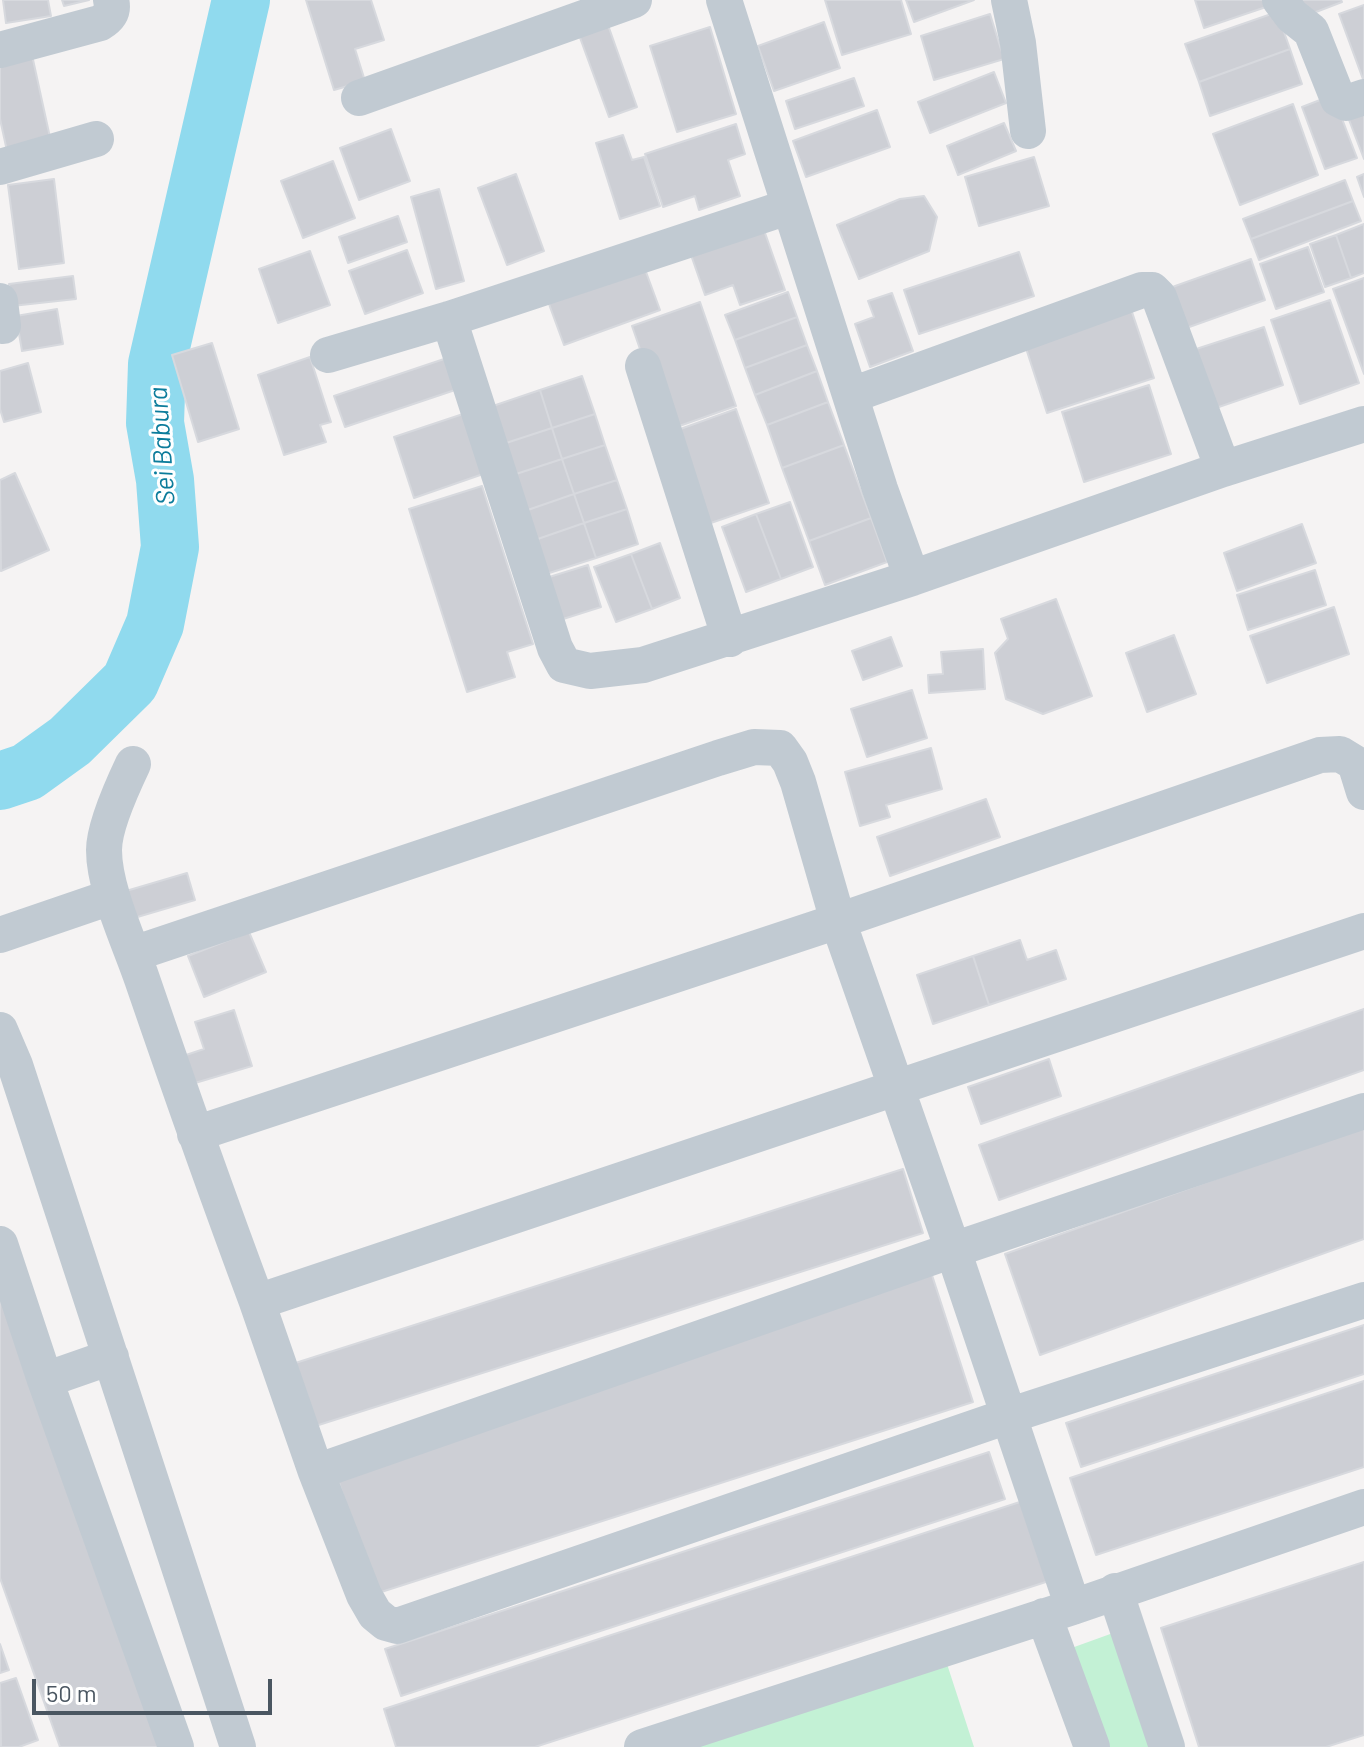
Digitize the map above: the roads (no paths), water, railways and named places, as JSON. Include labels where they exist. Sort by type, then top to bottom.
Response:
[{"type":"street","points":[[0,50],[100,23],[109,18],[113,8],[111,0]]},
{"type":"street","points":[[359,98],[634,0]]},
{"type":"street","points":[[724,0],[788,207],[912,578]]},
{"type":"street","points":[[1009,0],[1018,43],[1028,131]]},
{"type":"street","points":[[1280,0],[1292,16],[1311,31],[1338,99],[1346,103],[1364,97]]},
{"type":"street","points":[[0,167],[96,139]]},
{"type":"street","points":[[328,355],[449,319],[788,207]]},
{"type":"street","points":[[852,395],[1142,290],[1152,290],[1159,297],[1223,469]]},
{"type":"street","points":[[449,319],[555,648],[564,665],[590,671],[643,665],[730,639],[1223,469],[1364,424]]},
{"type":"street","points":[[643,366],[730,639]]},
{"type":"street","points":[[133,954],[754,747],[780,748],[790,762],[838,921],[898,1088],[1008,1416],[1092,1747]]},
{"type":"street","points":[[195,1134],[838,921],[1320,755],[1340,754],[1355,763],[1364,792]]},
{"type":"street","points":[[133,764],[119,794],[104,848],[111,897],[316,1472],[364,1595],[375,1614],[371,1629],[411,1622],[1008,1416],[1364,1300]]},
{"type":"street","points":[[0,935],[111,897]]},
{"type":"street","points":[[257,1302],[1364,931]]},
{"type":"street","points":[[0,1030],[15,1065],[238,1747]]},
{"type":"street","points":[[316,1472],[953,1250],[1364,1111]]},
{"type":"street","points":[[0,1244],[45,1380],[176,1747]]},
{"type":"street","points":[[45,1380],[111,1357]]},
{"type":"street","points":[[642,1747],[1059,1611],[1364,1507]]},
{"type":"street","points":[[1115,1591],[1167,1747]]},
{"type":"waterway","name":"Sei Babura","points":[[0,781],[27,772],[70,741],[130,682],[155,624],[170,547],[165,480],[155,423],[157,364],[241,0]]}]
